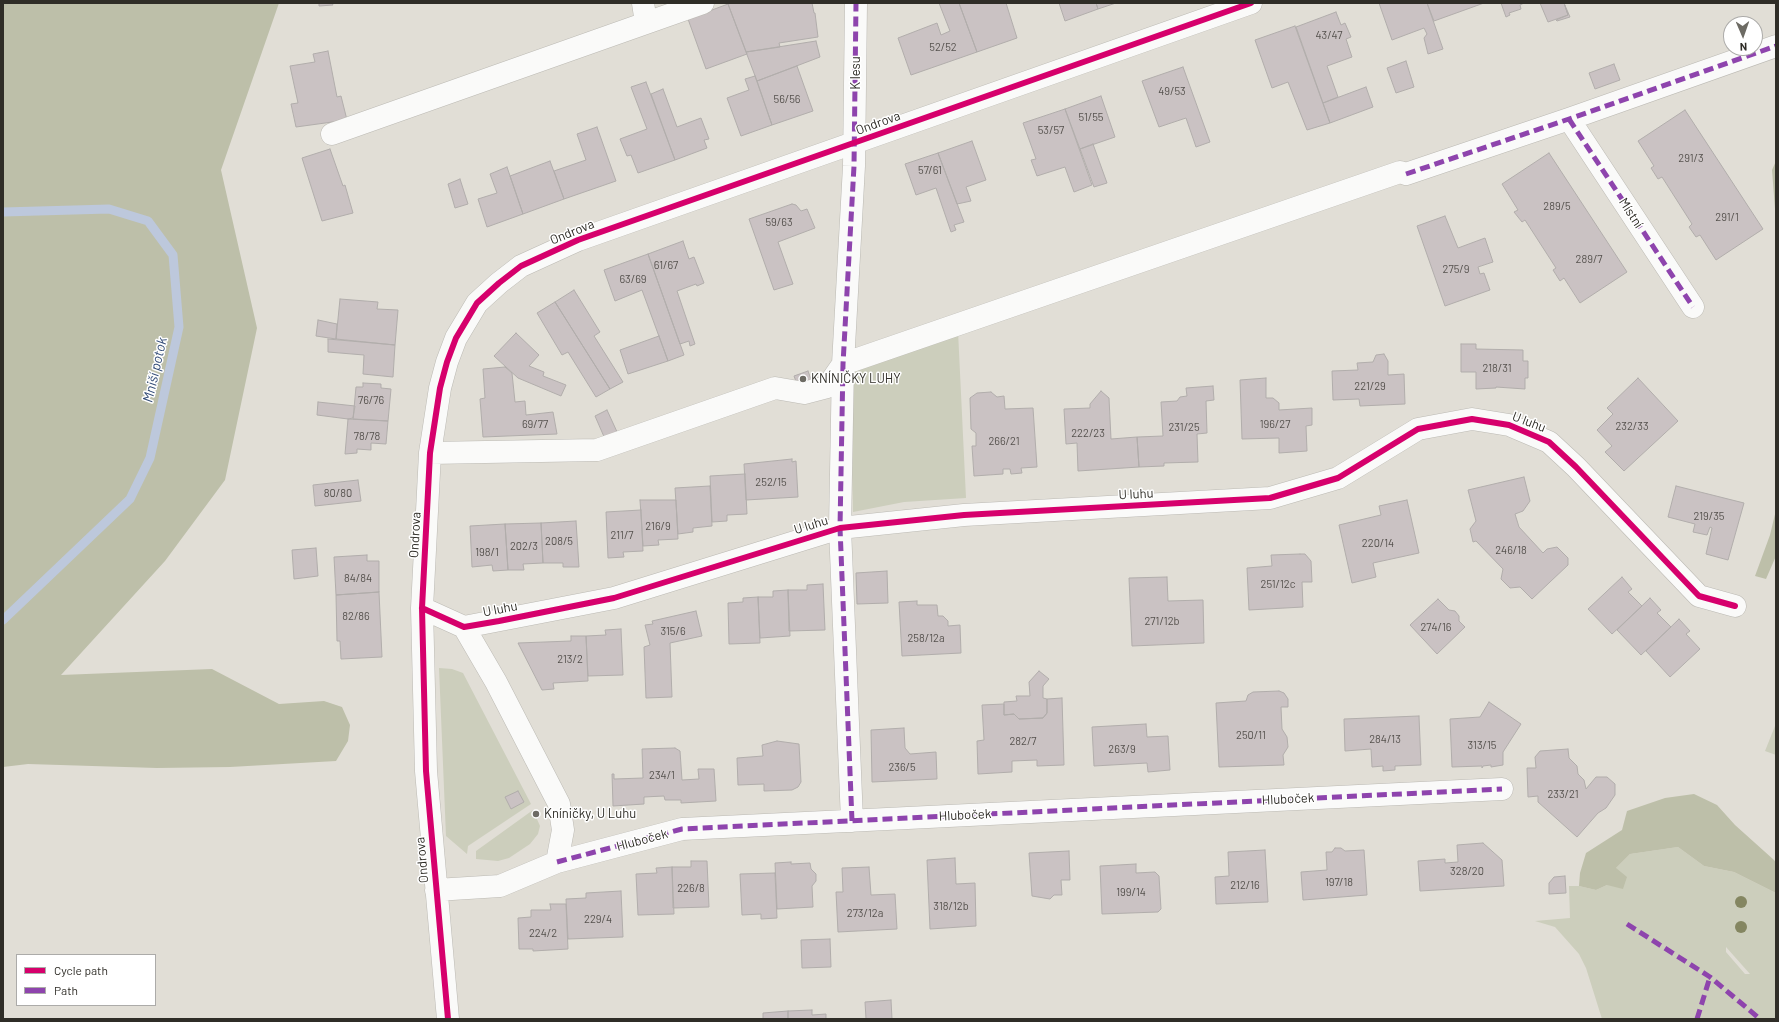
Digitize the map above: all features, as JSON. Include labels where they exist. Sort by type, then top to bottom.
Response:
[{"type":"street","points":[[332,134],[644,13],[703,3]]},
{"type":"street","name":"K lesu","points":[[852,821],[840,528],[843,364],[855,143],[856,3]]},
{"type":"street","name":"Ondrova","points":[[448,1019],[426,771],[422,608],[430,453],[440,388],[446,362],[456,338],[477,303],[509,274],[521,266],[578,240],[1251,3]]},
{"type":"street","points":[[430,453],[597,450],[775,388],[804,393],[827,387],[843,364],[1400,172],[1406,174],[1569,119],[1776,46]]},
{"type":"street","name":"Místní","points":[[1569,119],[1693,307]]},
{"type":"street","name":"U luhu","points":[[464,627],[614,598],[840,528],[964,515],[1270,498],[1338,478],[1418,429],[1472,419],[1510,425],[1549,442],[1576,466],[1699,596],[1735,606]]},
{"type":"street","points":[[422,608],[464,627],[496,682],[559,804],[563,830],[557,862]]},
{"type":"street","name":"Hluboček","points":[[436,890],[500,886],[557,862],[682,830],[1502,789]]},
{"type":"green space","points":[[3,3],[279,3],[221,170],[257,328],[225,480],[165,561],[61,675],[212,669],[279,704],[324,701],[342,707],[350,725],[348,741],[336,761],[230,767],[157,768],[28,764],[3,767]]},
{"type":"green space","points":[[1776,161],[1776,222],[1772,170]]},
{"type":"green space","points":[[958,331],[966,498],[904,502],[853,512],[850,366]]},
{"type":"green space","points":[[1776,510],[1776,556],[1766,579],[1755,576],[1770,535]]},
{"type":"green space","points":[[439,668],[452,669],[463,673],[531,804],[468,846],[467,854],[446,836]]},
{"type":"green space","points":[[1776,726],[1776,755],[1765,751]]},
{"type":"green space","points":[[1694,794],[1717,805],[1735,825],[1774,860],[1776,863],[1776,893],[1734,872],[1704,866],[1678,847],[1630,854],[1616,868],[1627,877],[1623,889],[1607,885],[1596,890],[1579,886],[1580,873],[1586,853],[1622,830],[1627,811],[1665,798]]},
{"type":"green space","points":[[533,810],[540,826],[538,834],[530,844],[509,858],[498,861],[476,859],[476,851]]},
{"type":"green space","points":[[1678,847],[1704,866],[1734,872],[1776,893],[1776,1019],[1602,1019],[1586,968],[1579,954],[1555,927],[1535,921],[1570,918],[1569,886],[1579,886],[1596,890],[1607,885],[1616,868],[1630,854]],"holes":[[[1726,947],[1750,974],[1745,974],[1726,952]]]},
{"type":"building","points":[[319,3],[332,3],[333,5],[319,6]]},
{"type":"building","points":[[812,3],[815,13],[818,37],[779,43],[780,47],[746,52],[728,4]]},
{"type":"building","points":[[939,3],[959,3],[977,52],[911,75],[898,38],[937,23],[941,35],[950,31]]},
{"type":"building","points":[[959,3],[1006,3],[1017,38],[977,52]]},
{"type":"building","points":[[1059,3],[1096,3],[1098,9],[1065,21]]},
{"type":"building","points":[[1096,3],[1116,3],[1098,9]]},
{"type":"building","points":[[1379,3],[1427,3],[1443,49],[1428,54],[1424,38],[1427,34],[1424,28],[1392,40]]},
{"type":"building","points":[[1427,3],[1484,3],[1434,21]]},
{"type":"building","points":[[1501,3],[1524,3],[1520,5],[1521,9],[1509,13],[1510,15],[1506,17]]},
{"type":"building","points":[[1540,3],[1564,3],[1568,15],[1548,22]]},
{"type":"building","points":[[1564,3],[1570,17],[1557,21],[1556,20],[1568,15]]},
{"type":"building","points":[[728,4],[747,54],[706,69],[688,19]]},
{"type":"building","points":[[1336,12],[1341,25],[1345,23],[1351,37],[1346,39],[1352,57],[1327,66],[1338,97],[1323,103],[1296,27]]},
{"type":"building","points":[[1295,26],[1330,123],[1307,130],[1288,82],[1272,88],[1255,40]]},
{"type":"building","points":[[816,41],[820,57],[757,81],[746,52]]},
{"type":"building","points":[[328,51],[337,97],[341,96],[347,120],[296,127],[291,104],[298,103],[290,66],[315,62],[313,54]]},
{"type":"building","points":[[1406,61],[1414,87],[1396,93],[1387,68]]},
{"type":"building","points":[[1614,64],[1620,80],[1595,89],[1589,73]]},
{"type":"building","points":[[797,66],[813,111],[772,125],[757,81]]},
{"type":"building","points":[[1183,67],[1210,142],[1196,147],[1186,118],[1159,127],[1142,81]]},
{"type":"building","points":[[755,76],[772,125],[741,136],[727,98],[749,90],[745,79]]},
{"type":"building","points":[[646,82],[675,160],[638,173],[631,155],[627,156],[620,139],[647,129],[631,87]]},
{"type":"building","points":[[1366,87],[1373,107],[1330,123],[1323,103]]},
{"type":"building","points":[[663,89],[677,127],[701,118],[709,139],[704,140],[707,148],[675,160],[651,94]]},
{"type":"building","points":[[1101,96],[1115,137],[1080,149],[1065,109]]},
{"type":"building","points":[[1065,109],[1092,185],[1074,192],[1065,167],[1037,176],[1031,160],[1036,159],[1023,123]]},
{"type":"building","points":[[1685,110],[1763,229],[1716,260],[1700,235],[1696,237],[1689,227],[1692,224],[1662,177],[1658,179],[1651,168],[1654,166],[1638,141]]},
{"type":"building","points":[[597,127],[616,181],[564,199],[554,171],[586,160],[577,134]]},
{"type":"building","points":[[972,141],[986,180],[966,187],[971,201],[957,204],[938,153]]},
{"type":"building","points":[[1093,144],[1107,183],[1094,187],[1080,149]]},
{"type":"building","points":[[330,149],[343,186],[345,185],[353,213],[322,221],[302,158]]},
{"type":"building","points":[[938,153],[964,222],[954,225],[956,230],[951,232],[936,188],[916,195],[905,164]]},
{"type":"building","points":[[1549,153],[1627,272],[1580,303],[1564,278],[1560,281],[1553,270],[1556,268],[1525,220],[1522,222],[1514,212],[1518,210],[1502,184]]},
{"type":"building","points":[[550,161],[564,199],[523,214],[510,176]]},
{"type":"building","points":[[507,167],[523,214],[487,227],[478,199],[497,193],[490,174]]},
{"type":"building","points":[[460,179],[468,204],[455,208],[448,184]]},
{"type":"building","points":[[792,204],[796,205],[801,211],[807,209],[815,228],[778,242],[793,284],[774,290],[749,219]]},
{"type":"building","points":[[1445,216],[1458,248],[1485,238],[1493,262],[1478,267],[1480,274],[1484,273],[1490,290],[1445,306],[1417,226]]},
{"type":"building","points":[[683,241],[689,259],[694,257],[704,283],[697,286],[696,284],[677,291],[695,344],[690,346],[689,341],[680,344],[648,254]]},
{"type":"building","points":[[648,254],[684,355],[668,361],[642,290],[615,301],[604,270]]},
{"type":"building","points":[[574,290],[600,332],[594,336],[623,382],[610,389],[555,302]]},
{"type":"building","points":[[340,299],[378,302],[377,309],[398,310],[395,345],[336,339]]},
{"type":"building","points":[[555,302],[610,389],[596,397],[568,352],[562,355],[537,313]]},
{"type":"building","points":[[318,320],[337,324],[336,339],[316,336]]},
{"type":"building","points":[[516,333],[539,355],[529,366],[544,372],[543,376],[566,385],[561,396],[518,378],[494,356]]},
{"type":"building","points":[[659,336],[668,361],[628,374],[620,350]]},
{"type":"building","points":[[328,339],[395,345],[393,377],[363,374],[364,355],[328,352]]},
{"type":"building","points":[[1461,344],[1476,344],[1476,349],[1523,350],[1523,361],[1528,361],[1528,378],[1525,378],[1525,389],[1496,387],[1476,389],[1476,372],[1461,372]]},
{"type":"building","points":[[1384,354],[1388,361],[1388,375],[1404,374],[1405,404],[1360,406],[1359,399],[1333,400],[1332,371],[1358,370],[1357,363],[1373,362],[1376,355]]},
{"type":"building","points":[[505,367],[512,373],[515,402],[525,401],[526,415],[553,412],[557,434],[483,437],[480,399],[485,398],[483,369]]},
{"type":"building","name":"KNÍNIČKY LUHY","points":[[808,371],[812,382],[798,387],[794,376]]},
{"type":"building","points":[[1266,378],[1266,398],[1273,398],[1279,403],[1279,410],[1312,408],[1312,425],[1306,426],[1307,451],[1279,453],[1279,438],[1242,439],[1240,380]]},
{"type":"building","points":[[1638,378],[1678,421],[1624,471],[1605,452],[1612,446],[1597,430],[1613,414],[1607,408]]},
{"type":"building","points":[[363,383],[381,384],[381,388],[391,389],[388,421],[353,419],[356,387],[363,387]]},
{"type":"building","points":[[1213,386],[1214,400],[1206,401],[1207,433],[1197,434],[1198,462],[1164,463],[1164,466],[1139,467],[1137,437],[1163,436],[1161,402],[1177,401],[1180,397],[1187,396],[1186,388]]},
{"type":"building","points":[[1101,391],[1109,398],[1111,439],[1137,437],[1139,467],[1078,471],[1077,443],[1066,444],[1064,409],[1090,408],[1090,404]]},
{"type":"building","points":[[991,392],[997,397],[1004,396],[1005,409],[1033,408],[1037,467],[1021,468],[1022,473],[1011,474],[1010,469],[1003,469],[1003,474],[974,476],[972,446],[976,446],[976,433],[971,429],[970,398],[977,393]]},
{"type":"building","points":[[318,402],[355,406],[353,418],[348,419],[317,415]]},
{"type":"building","points":[[607,410],[618,434],[605,439],[595,416]]},
{"type":"building","points":[[348,419],[388,421],[386,444],[371,443],[371,450],[357,449],[357,453],[345,454]]},
{"type":"building","points":[[792,459],[792,462],[796,461],[798,497],[746,500],[744,464]]},
{"type":"building","points":[[745,474],[747,514],[727,515],[727,521],[712,522],[710,476]]},
{"type":"building","points":[[1524,477],[1530,501],[1523,511],[1515,514],[1519,527],[1543,553],[1547,549],[1557,547],[1568,558],[1568,565],[1532,599],[1520,587],[1510,588],[1501,579],[1503,569],[1476,541],[1473,542],[1470,529],[1476,521],[1468,490]]},
{"type":"building","points":[[358,480],[361,501],[315,506],[313,485]]},
{"type":"building","points":[[710,486],[712,526],[693,528],[693,532],[678,534],[675,488]]},
{"type":"building","points":[[1676,486],[1744,503],[1728,560],[1706,554],[1712,528],[1710,527],[1707,535],[1693,532],[1695,524],[1668,517]]},
{"type":"building","points":[[640,500],[676,500],[678,539],[658,540],[659,545],[643,546]]},
{"type":"building","points":[[1407,500],[1419,553],[1373,563],[1376,577],[1352,583],[1339,525],[1381,515],[1379,506]]},
{"type":"building","points":[[641,510],[643,551],[623,552],[624,557],[608,558],[606,512]]},
{"type":"building","points":[[576,521],[579,567],[563,567],[563,563],[543,563],[541,523]]},
{"type":"building","points":[[541,523],[543,563],[523,564],[524,570],[508,570],[505,524]]},
{"type":"building","points":[[505,524],[508,570],[493,571],[492,565],[472,567],[470,526]]},
{"type":"building","points":[[316,548],[318,576],[294,579],[292,550]]},
{"type":"building","points":[[1305,554],[1311,561],[1312,582],[1302,582],[1303,607],[1249,610],[1247,568],[1272,566],[1271,555]]},
{"type":"building","points":[[367,555],[367,561],[379,561],[379,592],[336,595],[334,557]]},
{"type":"building","points":[[887,571],[888,603],[857,604],[856,573]]},
{"type":"building","points":[[1167,577],[1168,601],[1203,600],[1204,643],[1132,646],[1129,578]]},
{"type":"building","points":[[1622,577],[1632,589],[1628,592],[1642,606],[1612,634],[1588,609]]},
{"type":"building","points":[[823,584],[825,630],[789,631],[788,590],[807,590],[807,585]]},
{"type":"building","points":[[788,590],[790,636],[760,638],[758,597],[773,597],[773,591]]},
{"type":"building","points":[[379,592],[382,657],[341,659],[340,641],[337,641],[336,595]]},
{"type":"building","points":[[758,597],[760,643],[729,644],[728,603],[743,602],[743,598]]},
{"type":"building","points":[[1650,598],[1661,610],[1657,613],[1671,627],[1641,655],[1617,630]]},
{"type":"building","points":[[1438,599],[1449,610],[1455,611],[1459,616],[1459,621],[1465,627],[1437,654],[1410,625]]},
{"type":"building","points":[[917,601],[917,605],[937,605],[938,616],[943,616],[948,621],[948,626],[960,625],[961,653],[902,656],[899,602]]},
{"type":"building","points":[[696,611],[702,636],[670,643],[672,697],[646,698],[644,647],[650,645],[645,625],[653,624],[652,621]]},
{"type":"building","points":[[1679,619],[1690,631],[1686,634],[1700,649],[1670,677],[1646,651]]},
{"type":"building","points":[[621,629],[623,675],[588,676],[586,636],[606,635],[605,630]]},
{"type":"building","points":[[571,636],[586,636],[588,681],[553,683],[554,689],[542,690],[518,643],[571,641]]},
{"type":"building","points":[[1039,671],[1049,679],[1043,686],[1043,698],[1047,699],[1047,713],[1043,718],[1019,719],[1014,714],[1004,715],[1004,702],[1017,701],[1016,696],[1030,696],[1029,682]]},
{"type":"building","points":[[1279,691],[1284,693],[1288,699],[1288,707],[1281,707],[1282,729],[1287,737],[1288,747],[1283,755],[1284,765],[1219,767],[1216,703],[1246,701],[1248,695],[1253,692]]},
{"type":"building","points":[[1062,698],[1064,765],[1037,766],[1037,760],[1012,761],[1012,772],[978,774],[977,741],[984,740],[982,705],[1004,704],[1004,715],[1014,714],[1019,719],[1043,718],[1047,713],[1047,699]]},
{"type":"building","points":[[1489,702],[1521,724],[1503,752],[1503,765],[1491,767],[1491,765],[1483,766],[1482,768],[1482,766],[1452,767],[1450,719],[1480,717]]},
{"type":"building","points":[[1419,716],[1421,765],[1395,766],[1395,770],[1383,771],[1383,766],[1372,767],[1371,749],[1345,751],[1344,719]]},
{"type":"building","points":[[1146,724],[1147,737],[1168,736],[1170,770],[1148,772],[1147,763],[1094,766],[1092,727]]},
{"type":"building","points":[[904,728],[905,748],[910,754],[936,752],[937,779],[872,782],[871,730]]},
{"type":"building","points":[[777,741],[799,744],[801,782],[798,787],[792,790],[764,791],[764,784],[738,785],[737,758],[763,756],[762,745]]},
{"type":"building","points":[[675,748],[680,751],[682,780],[699,779],[698,769],[714,769],[716,801],[681,803],[681,800],[665,800],[664,796],[644,797],[644,804],[613,806],[612,774],[614,774],[614,779],[643,778],[642,749]]},
{"type":"building","points":[[1568,749],[1569,758],[1577,766],[1578,774],[1584,780],[1586,789],[1596,777],[1607,777],[1615,784],[1615,795],[1606,808],[1598,813],[1577,837],[1538,802],[1538,796],[1528,797],[1527,768],[1536,768],[1535,757],[1540,751]]},
{"type":"building","points":[[518,791],[524,802],[511,809],[505,797]]},
{"type":"building","points":[[1483,843],[1502,860],[1504,886],[1420,891],[1418,861],[1445,859],[1445,863],[1458,862],[1457,845]]},
{"type":"building","points":[[1335,848],[1341,848],[1345,851],[1364,850],[1367,895],[1303,900],[1301,872],[1327,870],[1326,852],[1332,852]]},
{"type":"building","points":[[1265,850],[1268,902],[1216,904],[1215,877],[1229,876],[1228,852]]},
{"type":"building","points":[[1069,851],[1070,880],[1061,880],[1062,895],[1054,895],[1050,899],[1032,896],[1029,853]]},
{"type":"building","points":[[955,858],[956,884],[975,883],[976,926],[930,929],[927,860]]},
{"type":"building","points":[[691,861],[707,861],[709,907],[673,908],[672,867],[691,867]]},
{"type":"building","points":[[791,862],[791,864],[810,863],[811,869],[816,874],[816,881],[812,886],[813,907],[777,909],[775,863]]},
{"type":"building","points":[[1136,864],[1136,873],[1155,872],[1159,876],[1161,909],[1158,912],[1102,914],[1100,866]]},
{"type":"building","points":[[672,867],[674,914],[638,915],[636,874],[657,873],[656,868]]},
{"type":"building","points":[[869,867],[871,895],[895,894],[897,929],[838,932],[836,892],[843,892],[842,868]]},
{"type":"building","points":[[775,873],[777,918],[761,919],[761,914],[742,915],[740,874]]},
{"type":"building","points":[[1565,876],[1566,893],[1549,894],[1549,883],[1554,877]]},
{"type":"building","points":[[621,891],[623,937],[568,939],[566,899],[586,898],[586,893]]},
{"type":"building","points":[[550,904],[566,904],[568,949],[533,951],[533,949],[519,949],[518,918],[531,917],[531,910],[551,910]]},
{"type":"building","points":[[830,939],[831,967],[802,968],[801,940]]},
{"type":"building","points":[[891,1000],[892,1019],[866,1019],[865,1002]]},
{"type":"building","points":[[812,1010],[812,1015],[826,1014],[826,1019],[788,1019],[788,1011]]},
{"type":"building","points":[[788,1011],[788,1019],[763,1019],[763,1013]]},
{"type":"waterway","name":"Mniší potok","points":[[3,212],[109,209],[148,221],[173,255],[179,327],[150,458],[130,499],[3,620]]},
{"type":"marked path","points":[[852,821],[840,528],[843,364],[854,166],[856,3]]},
{"type":"marked path","points":[[1406,174],[1569,119],[1776,46]]},
{"type":"marked path","points":[[1569,119],[1693,307]]},
{"type":"marked path","points":[[557,862],[682,829],[1502,789]]},
{"type":"marked path","points":[[1627,924],[1710,977],[1760,1019]]},
{"type":"marked path","points":[[1697,1019],[1710,977]]},
{"type":"cycle path","points":[[448,1019],[426,771],[422,608],[430,453],[440,388],[447,362],[456,338],[477,303],[521,266],[578,240],[1251,3]]},
{"type":"cycle path","points":[[422,608],[464,627],[499,621],[614,598],[840,528],[964,515],[1270,498],[1338,478],[1418,429],[1472,419],[1509,425],[1549,442],[1576,467],[1699,596],[1735,606]]},
{"type":"place","name":"KNÍNIČKY LUHY","points":[[803,379]]},
{"type":"place","name":"Kníničky, U Luhu","points":[[536,814]]}]
